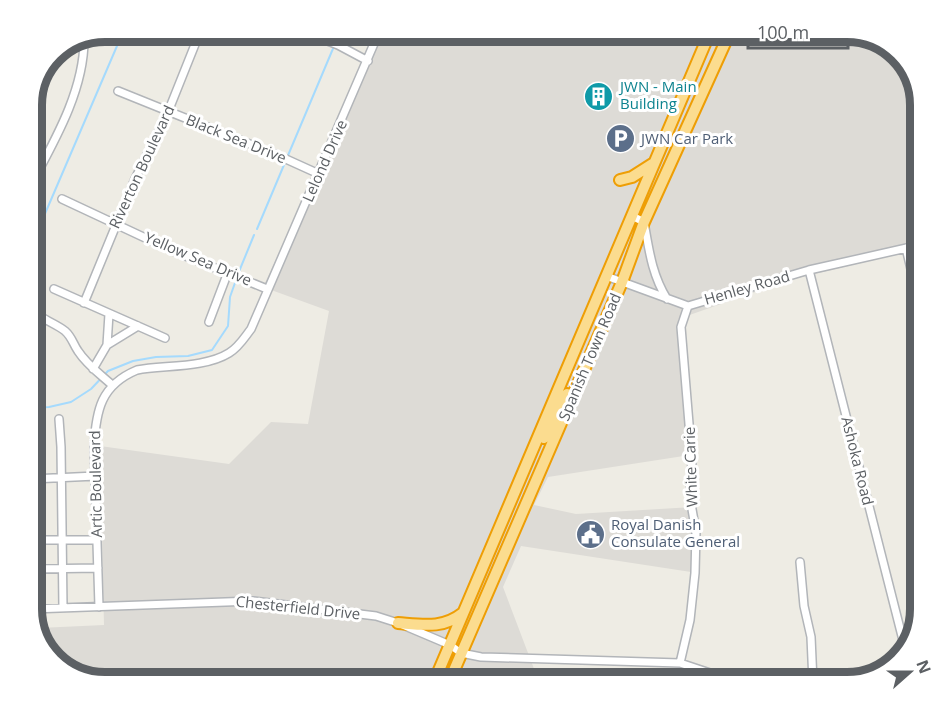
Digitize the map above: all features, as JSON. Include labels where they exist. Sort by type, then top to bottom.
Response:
[{"type":"highway","name":"Spanish Town Road","points":[[438,672],[706,42]]},
{"type":"highway","name":"Spanish Town Road","points":[[453,672],[622,282],[644,222],[725,42]]},
{"type":"highway","points":[[620,180],[632,177],[655,162]]},
{"type":"highway","points":[[518,482],[523,479],[569,390],[576,389]]},
{"type":"highway","points":[[398,623],[425,626],[442,624],[455,619],[465,611]]},
{"type":"street","name":"Riverton Boulevard","points":[[84,303],[135,179],[168,112],[196,42]]},
{"type":"street","points":[[331,42],[368,61]]},
{"type":"street","name":"Lelond Drive","points":[[267,289],[376,42]]},
{"type":"street","points":[[42,164],[76,90],[84,56],[84,45]]},
{"type":"street","name":"Black Sea Drive","points":[[118,92],[280,156],[319,174]]},
{"type":"street","name":"Yellow Sea Drive","points":[[62,200],[171,250],[267,289]]},
{"type":"street","points":[[632,216],[644,222],[655,277],[667,299]]},
{"type":"street","name":"Henley Road","points":[[606,276],[687,306],[809,270],[910,247]]},
{"type":"street","points":[[906,248],[910,264]]},
{"type":"street","name":"Ashoka Road","points":[[809,270],[903,639]]},
{"type":"street","points":[[209,322],[228,272]]},
{"type":"street","points":[[42,318],[67,332],[77,351],[110,383],[137,370],[206,361],[228,354],[242,342],[251,329],[267,289]]},
{"type":"street","points":[[54,290],[165,338]]},
{"type":"street","name":"White Carie","points":[[680,663],[690,620],[696,532],[690,498],[692,460],[681,327],[687,306]]},
{"type":"street","points":[[96,371],[107,345],[110,314]]},
{"type":"street","points":[[107,345],[138,326]]},
{"type":"street","name":"Artic Boulevard","points":[[99,607],[95,423],[102,399],[110,383]]},
{"type":"street","points":[[59,419],[63,608]]},
{"type":"street","points":[[42,479],[96,476]]},
{"type":"street","points":[[42,540],[97,540]]},
{"type":"street","points":[[800,562],[804,606],[811,637],[813,672]]},
{"type":"street","points":[[42,569],[98,568]]},
{"type":"street","name":"Chesterfield Drive","points":[[42,609],[253,601],[376,616],[450,645],[461,652]]},
{"type":"street","points":[[461,652],[481,657],[680,663],[707,672]]},
{"type":"shaded area","points":[[379,42],[847,42],[867,45],[885,55],[894,63],[907,85],[910,105],[910,251],[793,279],[678,319],[690,455],[548,477],[534,505],[576,514],[693,507],[691,572],[521,546],[503,587],[535,672],[105,672],[85,669],[73,664],[58,651],[50,640],[45,628],[104,625],[100,446],[229,464],[271,422],[308,424],[329,311],[263,287]]},
{"type":"waterway","points":[[42,221],[119,42]]},
{"type":"waterway","points":[[257,229],[336,42]]},
{"type":"waterway","points":[[238,274],[254,235]]},
{"type":"waterway","points":[[42,407],[71,402],[91,389],[108,371],[133,361],[156,357],[188,356],[212,350],[228,326],[230,297],[236,280]]},
{"type":"place","name":"JWN - Main Building","points":[[599,96]]},
{"type":"place","name":"JWN Car Park","points":[[620,139]]},
{"type":"place","name":"Royal Danish Consulate General","points":[[590,534]]}]
